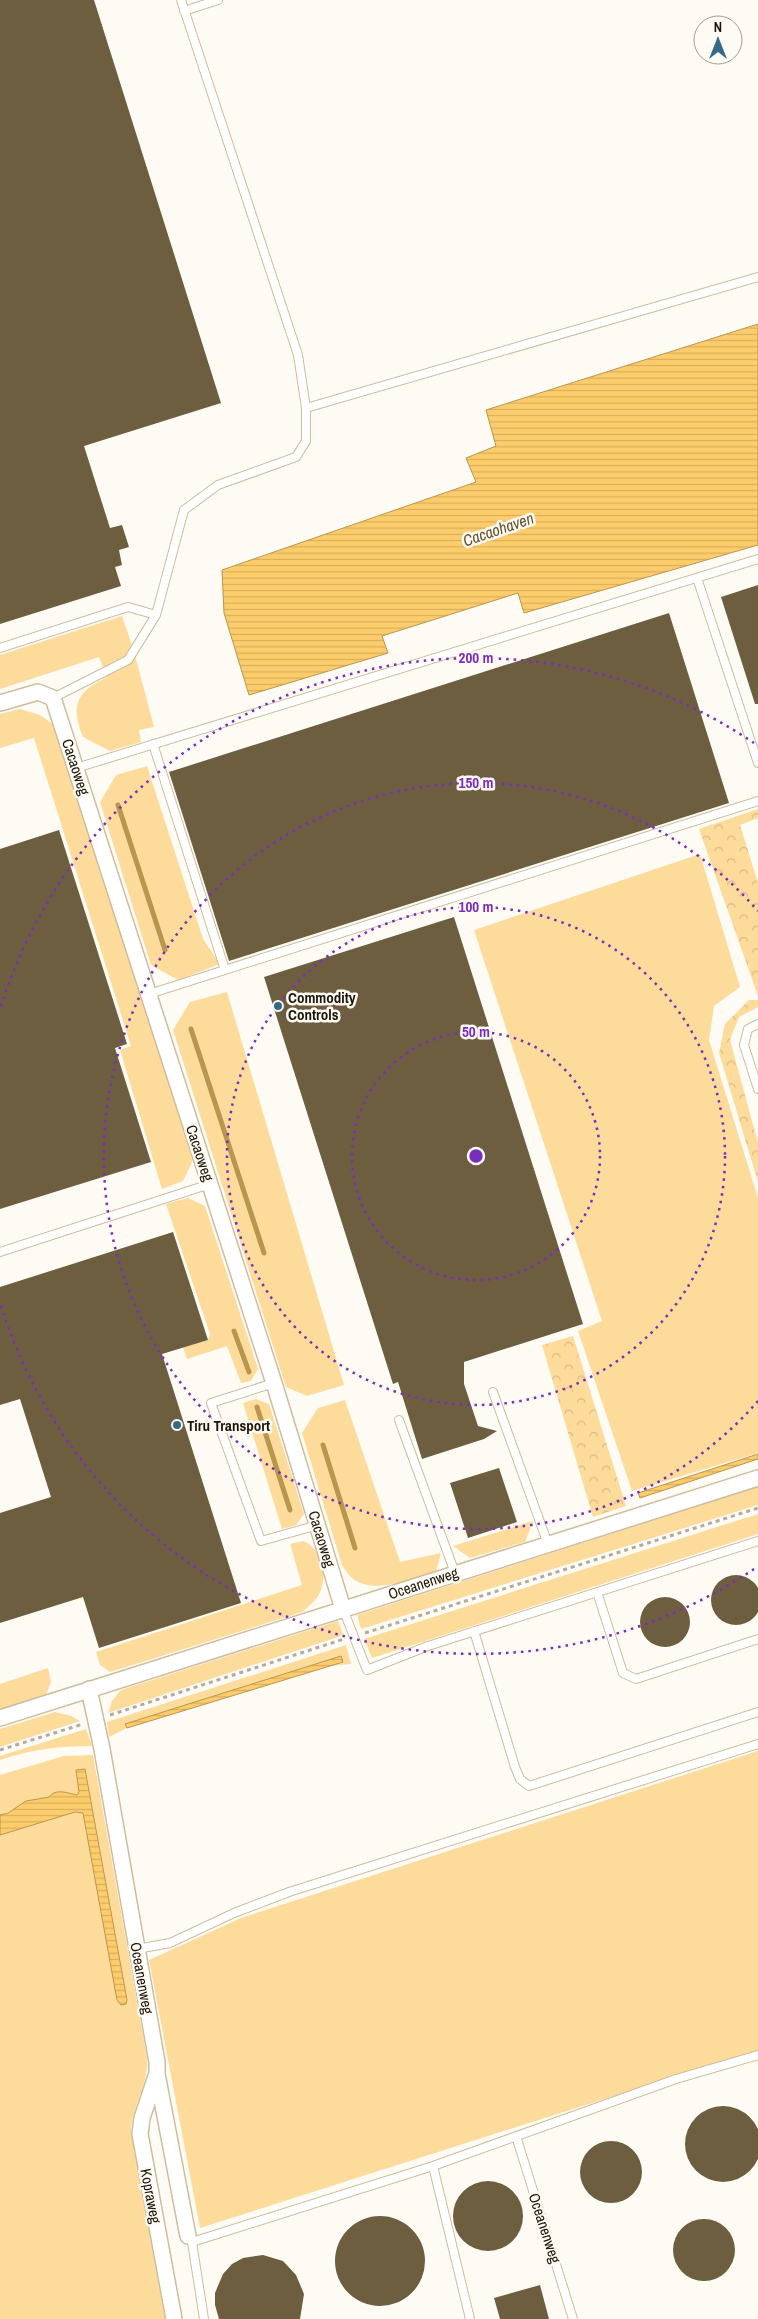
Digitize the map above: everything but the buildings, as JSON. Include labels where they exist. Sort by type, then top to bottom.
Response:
[{"type":"street","points":[[0,702],[38,692],[53,698]]},
{"type":"street","name":"Cacaoweg","points":[[53,698],[274,1383],[343,1609]]},
{"type":"street","name":"Oceanenweg","points":[[0,1718],[758,1478]]},
{"type":"street","name":"Oceanenweg","points":[[89,1689],[157,2062],[157,2074],[190,2239]]},
{"type":"street","name":"Kopraweg","points":[[157,2074],[142,2118],[140,2134],[174,2319]]},
{"type":"lane","points":[[53,698],[128,660],[156,615],[184,510],[218,485],[296,457],[306,441],[306,408],[298,355],[181,0]]},
{"type":"lane","points":[[184,10],[218,0]]},
{"type":"lane","points":[[306,408],[758,277]]},
{"type":"lane","points":[[76,768],[758,559]]},
{"type":"lane","points":[[697,578],[758,763]]},
{"type":"lane","points":[[0,648],[128,607],[156,615]]},
{"type":"lane","points":[[154,744],[226,970]]},
{"type":"lane","points":[[149,994],[758,801]]},
{"type":"lane","points":[[758,1024],[748,1029],[744,1045],[758,1089]]},
{"type":"lane","points":[[0,1252],[210,1184]]},
{"type":"lane","points":[[274,1383],[211,1403],[261,1540],[318,1525]]},
{"type":"lane","points":[[494,1392],[548,1544]]},
{"type":"lane","points":[[399,1420],[454,1573]]},
{"type":"lane","points":[[343,1609],[352,1637],[367,1670],[428,1646],[758,1541]]},
{"type":"lane","points":[[597,1592],[623,1673],[636,1679],[758,1639]]},
{"type":"lane","points":[[474,1631],[520,1779],[529,1786],[758,1712]]},
{"type":"lane","points":[[137,1949],[170,1943],[234,1913],[289,1892],[758,1744]]},
{"type":"lane","points":[[190,2239],[433,2166],[676,2079],[758,2055]]},
{"type":"lane","name":"Oceanenweg","points":[[516,2136],[573,2319]]},
{"type":"lane","points":[[433,2166],[470,2319]]},
{"type":"lane","name":"Oceanenweg","points":[[190,2239],[204,2319]]},
{"type":"path","name":"Oceanenweg","points":[[0,1750],[758,1508]]},
{"type":"green space","points":[[122,616],[133,648],[154,727],[139,730],[141,742],[110,751],[83,737],[77,716],[79,700],[89,688],[107,677],[99,657],[0,689],[0,655]]},
{"type":"green space","points":[[20,709],[40,715],[54,725],[193,1160],[183,1181],[162,1189],[120,1050],[131,1046],[34,738],[0,748],[0,714]]},
{"type":"green space","points":[[147,766],[203,939],[220,964],[178,980],[151,965],[100,802],[116,775]]},
{"type":"green space","points":[[758,809],[758,818],[740,825],[758,883],[758,996],[699,829]]},
{"type":"green space","points":[[700,854],[740,987],[714,1006],[709,1040],[758,1198],[758,1453],[632,1491],[578,1331],[602,1321],[474,930]]},
{"type":"green space","points":[[227,992],[344,1385],[307,1396],[286,1387],[173,1030],[190,1002]]},
{"type":"green space","points":[[749,1000],[758,1000],[758,1007],[739,1017],[730,1040],[758,1143],[758,1182],[719,1053],[725,1024]]},
{"type":"green space","points":[[188,1198],[205,1206],[258,1369],[251,1381],[241,1383],[227,1346],[187,1359],[183,1347],[208,1340],[210,1334],[166,1204]]},
{"type":"green space","points":[[573,1336],[626,1506],[593,1517],[542,1345]]},
{"type":"green space","points":[[256,1399],[269,1404],[304,1514],[296,1525],[282,1529],[243,1403]]},
{"type":"green space","points":[[345,1400],[400,1562],[441,1553],[436,1572],[393,1584],[371,1586],[352,1578],[342,1565],[302,1433],[318,1408]]},
{"type":"green space","points":[[758,1487],[758,1505],[361,1629],[357,1615]]},
{"type":"green space","points":[[758,1514],[758,1534],[372,1658],[364,1639]]},
{"type":"green space","points":[[533,1521],[525,1542],[470,1558],[453,1546]]},
{"type":"green space","points":[[303,1541],[309,1544],[318,1555],[323,1570],[323,1577],[319,1595],[302,1612],[110,1672],[100,1665],[96,1652],[302,1585],[290,1544]]},
{"type":"green space","points":[[338,1621],[343,1634],[341,1636],[108,1713],[112,1701],[121,1690]]},
{"type":"green space","points":[[346,1645],[351,1664],[329,1666],[125,1725],[127,1728],[109,1737],[107,1722]]},
{"type":"green space","points":[[48,1668],[51,1682],[46,1695],[0,1709],[0,1684]]},
{"type":"green space","points":[[55,1712],[71,1716],[80,1721],[0,1747],[0,1729]]},
{"type":"green space","points":[[86,1729],[92,1746],[46,1749],[0,1760],[0,1756]]},
{"type":"green space","points":[[758,1751],[758,2050],[200,2228],[149,1960],[241,1918]]},
{"type":"green space","points":[[93,1755],[147,2058],[143,2087],[134,2114],[131,2133],[165,2319],[0,2319],[0,1835],[75,1812],[83,1813],[117,1999],[127,2000],[85,1769],[76,1771],[79,1792],[77,1795],[62,1792],[55,1793],[0,1815],[0,1775],[64,1756]]},
{"type":"water","name":"Cacaohaven","points":[[758,324],[758,545],[524,613],[518,593],[382,636],[388,653],[249,695],[224,613],[222,570],[476,482],[466,458],[496,446],[486,410]]},
{"type":"water","points":[[758,1454],[758,1459],[640,1498],[638,1493]]},
{"type":"water","points":[[341,1656],[343,1662],[127,1728],[125,1724]]},
{"type":"water","points":[[85,1769],[127,2000],[126,2004],[121,2005],[117,2000],[83,1813],[75,1812],[0,1835],[0,1815],[8,1813],[26,1801],[49,1797],[55,1793],[62,1792],[77,1795],[79,1792],[76,1770]]},
{"type":"waterway","points":[[118,805],[165,950]]},
{"type":"waterway","points":[[191,1029],[264,1253]]},
{"type":"waterway","points":[[234,1331],[249,1372]]},
{"type":"waterway","points":[[257,1407],[290,1510]]},
{"type":"waterway","points":[[323,1445],[355,1548]]},
{"type":"place","name":"Commodity Controls","points":[[278,1006]]},
{"type":"place","name":"Tiru Transport","points":[[177,1425]]}]
